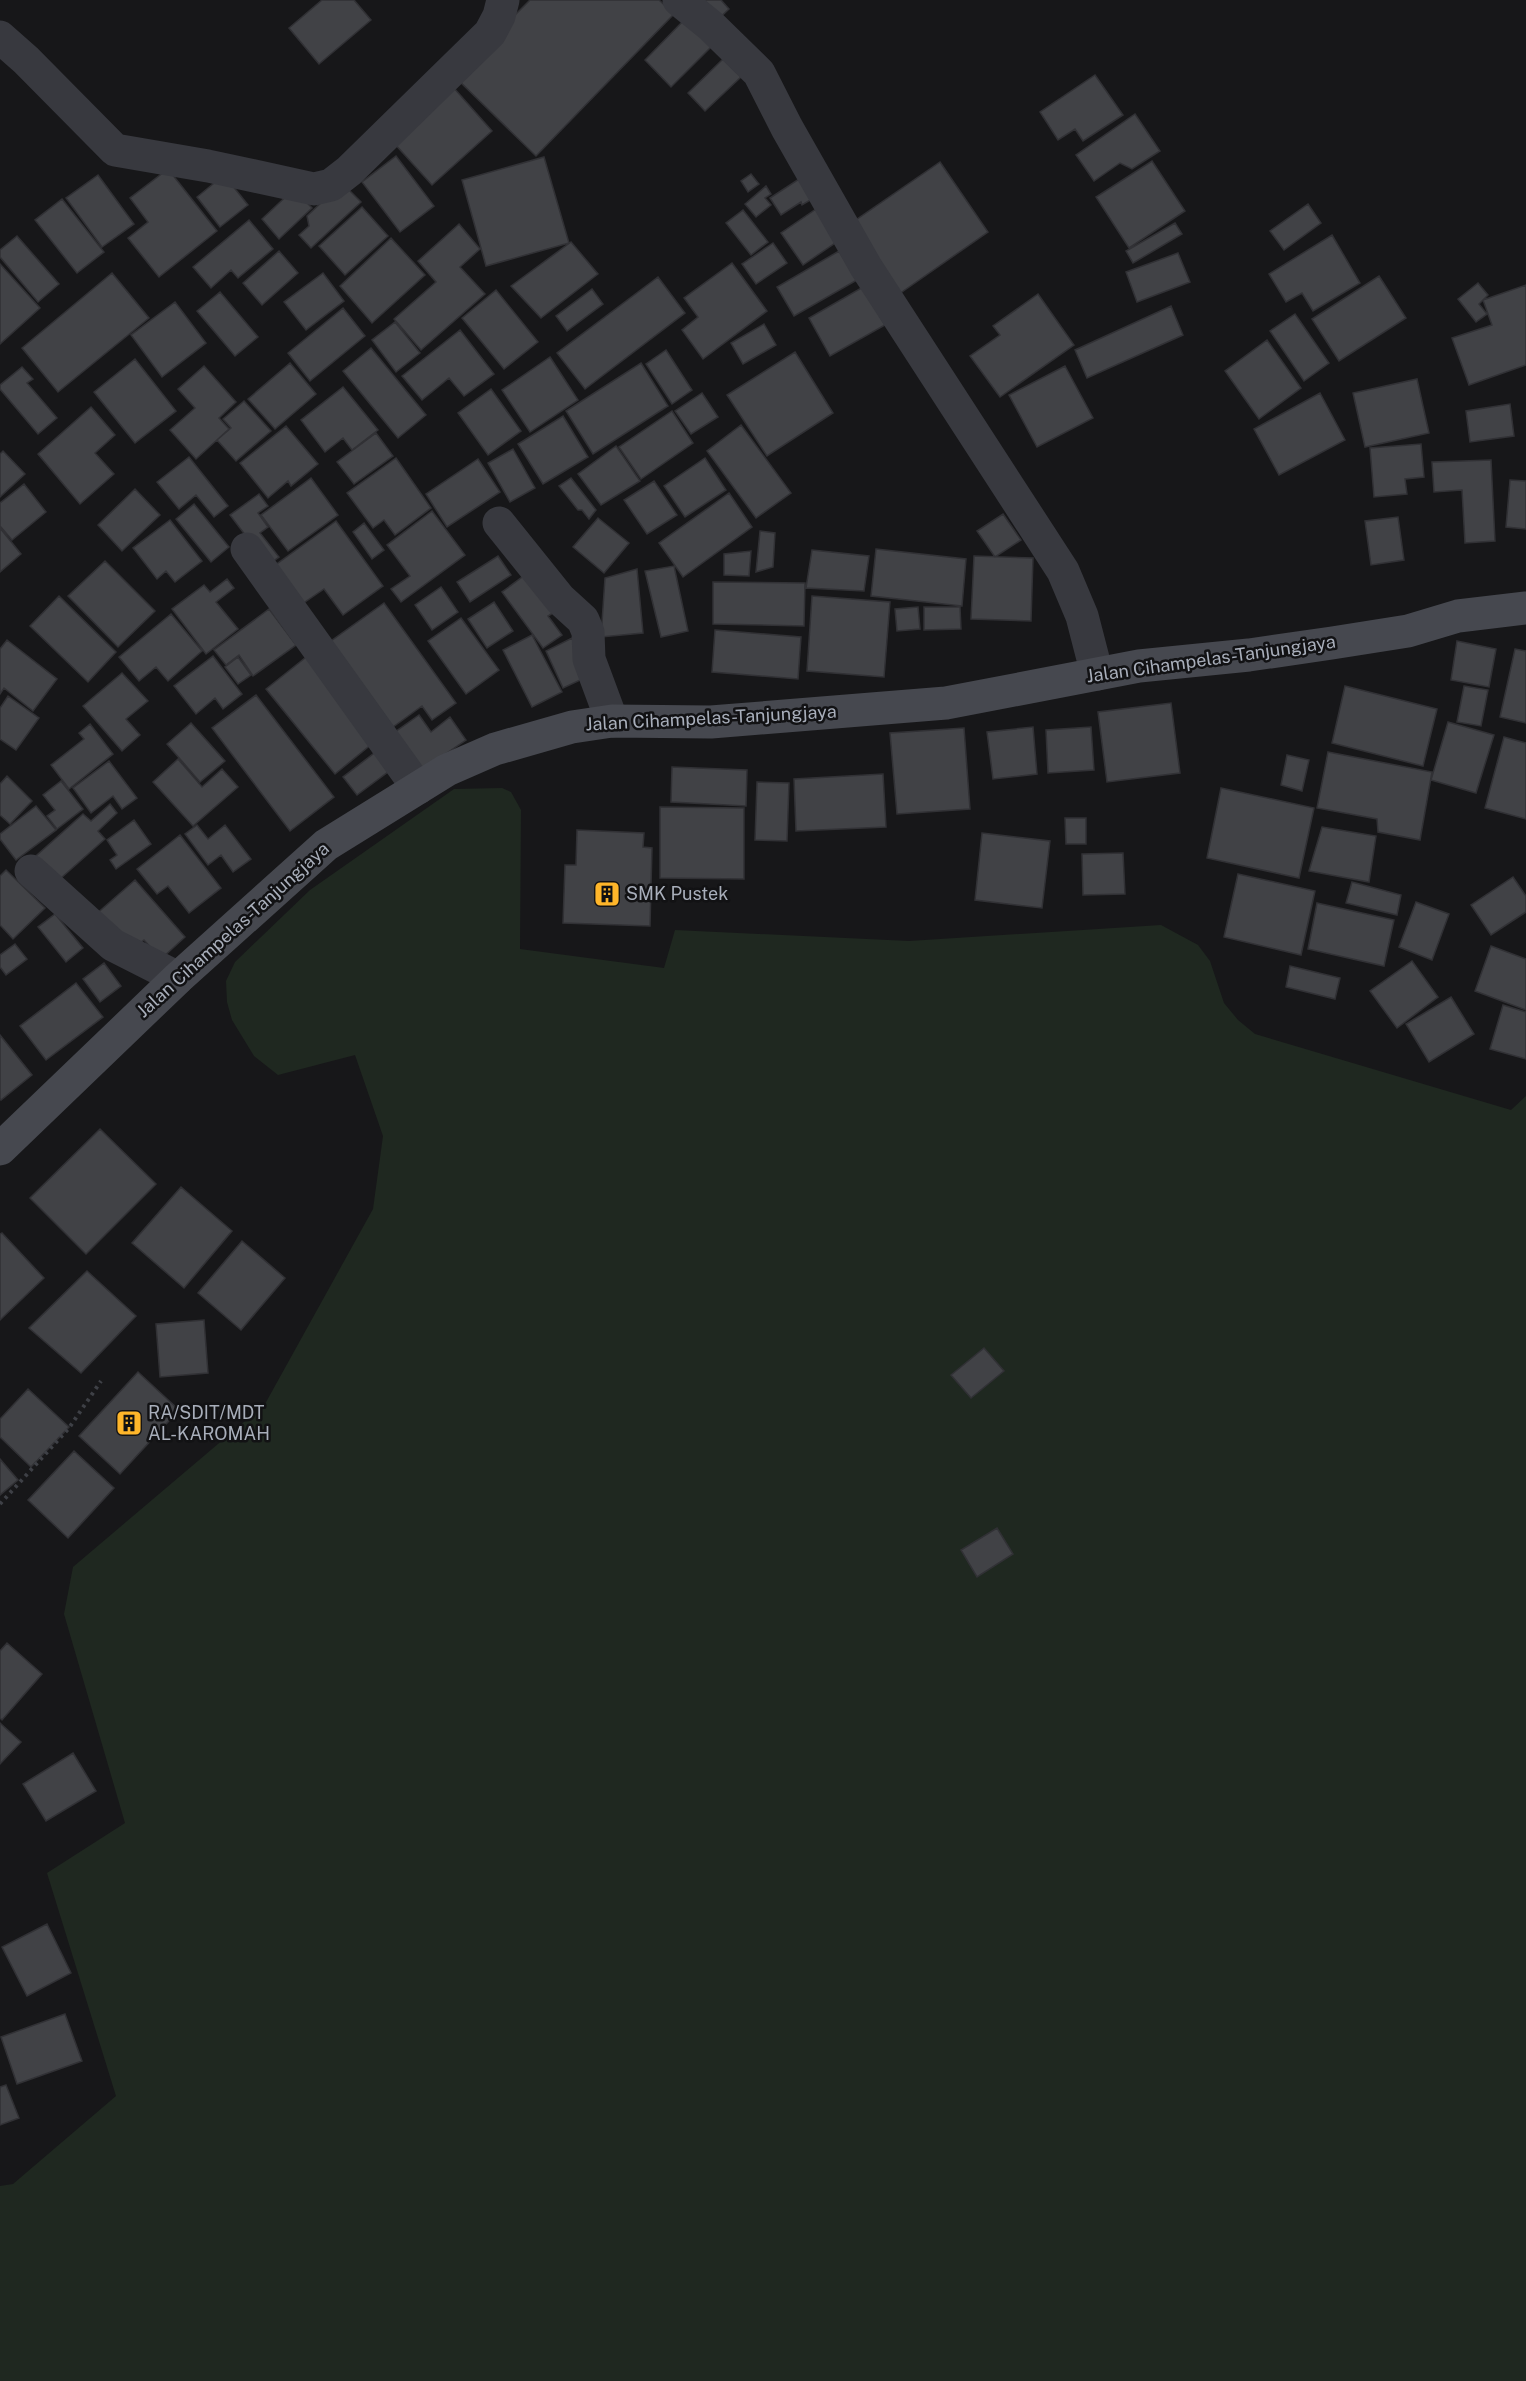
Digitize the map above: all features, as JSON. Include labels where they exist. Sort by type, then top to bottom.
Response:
[{"type":"main road","name":"Jalan Cihampelas-Tanjungjaya","points":[[0,1149],[178,978],[326,844],[447,770],[495,749],[572,727],[612,721],[711,722],[946,703],[1139,666],[1249,655],[1408,631],[1458,616],[1526,608]]},
{"type":"street","points":[[0,37],[26,60],[115,150],[219,168],[314,189],[331,185],[349,171],[490,33],[499,16],[503,0]]},
{"type":"street","points":[[679,0],[711,26],[759,73],[787,128],[866,267],[1063,571],[1082,616],[1097,674]]},
{"type":"street","points":[[499,524],[560,599],[583,620],[588,632],[589,659],[612,721]]},
{"type":"street","points":[[247,549],[418,788]]},
{"type":"street","points":[[31,871],[113,945],[178,978]]},
{"type":"path","points":[[0,1504],[69,1428],[102,1381]]},
{"type":"shaded area","points":[[502,788],[511,792],[521,810],[520,949],[664,968],[675,930],[909,941],[1161,925],[1198,945],[1210,961],[1224,1003],[1238,1020],[1255,1034],[1511,1110],[1526,1096],[1526,2381],[0,2381],[0,2186],[13,2184],[116,2096],[47,1873],[125,1823],[64,1614],[73,1567],[265,1404],[373,1209],[383,1136],[355,1055],[278,1075],[254,1056],[232,1020],[227,1002],[226,981],[235,962],[310,890],[454,789]]},
{"type":"building","points":[[322,0],[354,0],[371,20],[319,64],[289,28]]},
{"type":"building","points":[[530,0],[659,0],[674,14],[536,156],[454,76]]},
{"type":"building","points":[[696,0],[721,0],[729,9],[713,24]]},
{"type":"building","points":[[686,18],[713,45],[671,87],[645,60]]},
{"type":"building","points":[[723,59],[741,77],[705,111],[688,93]]},
{"type":"building","points":[[1095,75],[1123,115],[1083,141],[1075,129],[1058,140],[1040,112]]},
{"type":"building","points":[[453,87],[492,131],[432,185],[393,142]]},
{"type":"building","points":[[1135,114],[1160,151],[1132,169],[1120,163],[1094,181],[1076,155]]},
{"type":"building","points":[[396,156],[434,206],[400,232],[362,182]]},
{"type":"building","points":[[544,157],[569,243],[486,266],[462,180]]},
{"type":"building","points":[[1152,161],[1185,211],[1129,248],[1096,197]]},
{"type":"building","points":[[940,162],[988,232],[899,294],[850,224]]},
{"type":"building","points":[[168,169],[217,231],[159,277],[128,238],[148,222],[130,198]]},
{"type":"building","points":[[751,174],[759,184],[748,192],[741,181]]},
{"type":"building","points":[[98,175],[134,224],[102,247],[66,198]]},
{"type":"building","points":[[224,175],[248,205],[220,227],[197,197]]},
{"type":"building","points":[[799,179],[812,199],[802,205],[801,202],[781,215],[770,198]]},
{"type":"building","points":[[342,183],[361,202],[311,248],[299,235],[309,226],[307,216]]},
{"type":"building","points":[[766,186],[771,194],[765,198],[771,205],[756,217],[745,204]]},
{"type":"building","points":[[294,189],[312,208],[279,239],[262,219]]},
{"type":"building","points":[[62,199],[104,252],[77,273],[35,220]]},
{"type":"building","points":[[1308,204],[1321,223],[1284,250],[1270,231]]},
{"type":"building","points":[[362,207],[388,236],[345,275],[319,246]]},
{"type":"building","points":[[819,207],[841,239],[803,265],[781,233]]},
{"type":"building","points":[[743,210],[768,242],[751,255],[726,223]]},
{"type":"building","points":[[249,220],[273,249],[238,278],[231,270],[211,288],[193,267]]},
{"type":"building","points":[[1175,223],[1182,234],[1133,263],[1126,251]]},
{"type":"building","points":[[459,224],[480,249],[460,267],[485,294],[421,350],[394,319],[436,282],[418,261]]},
{"type":"building","points":[[1332,235],[1360,283],[1313,311],[1302,293],[1286,302],[1269,274]]},
{"type":"building","points":[[17,236],[59,284],[38,302],[0,257],[0,250]]},
{"type":"building","points":[[391,238],[425,275],[372,323],[340,286]]},
{"type":"building","points":[[571,242],[598,274],[541,318],[511,286]]},
{"type":"building","points":[[773,243],[787,263],[756,284],[742,264]]},
{"type":"building","points":[[279,251],[298,273],[262,305],[243,283]]},
{"type":"building","points":[[839,251],[857,280],[794,316],[777,287]]},
{"type":"building","points":[[1178,253],[1190,282],[1137,302],[1126,272]]},
{"type":"building","points":[[732,263],[767,311],[703,359],[682,330],[698,317],[684,298]]},
{"type":"building","points":[[0,264],[40,308],[0,344]]},
{"type":"building","points":[[112,273],[149,318],[58,392],[22,348]]},
{"type":"building","points":[[323,273],[344,301],[306,330],[284,302]]},
{"type":"building","points":[[1379,276],[1406,318],[1339,361],[1312,319]]},
{"type":"building","points":[[658,277],[685,313],[585,389],[557,353]]},
{"type":"building","points":[[1478,283],[1488,295],[1479,304],[1487,314],[1476,322],[1458,299]]},
{"type":"building","points":[[1526,285],[1526,365],[1469,385],[1452,338],[1492,325],[1483,300]]},
{"type":"building","points":[[863,287],[885,325],[830,356],[809,318]]},
{"type":"building","points":[[592,289],[603,304],[567,331],[556,316]]},
{"type":"building","points":[[496,290],[538,342],[504,369],[462,318]]},
{"type":"building","points":[[220,292],[258,337],[235,356],[197,311]]},
{"type":"building","points":[[1038,294],[1074,345],[1000,397],[970,356],[1000,335],[993,326]]},
{"type":"building","points":[[175,302],[206,343],[162,377],[131,335]]},
{"type":"building","points":[[1171,306],[1183,335],[1087,378],[1075,350]]},
{"type":"building","points":[[343,308],[365,336],[310,381],[288,353]]},
{"type":"building","points":[[1295,314],[1329,363],[1304,381],[1270,331]]},
{"type":"building","points":[[395,322],[420,353],[396,372],[372,340]]},
{"type":"building","points":[[764,324],[776,345],[743,364],[731,343]]},
{"type":"building","points":[[460,330],[494,374],[464,396],[449,378],[422,400],[402,376]]},
{"type":"building","points":[[1267,340],[1301,388],[1259,419],[1225,371]]},
{"type":"building","points":[[371,348],[426,415],[398,438],[343,371]]},
{"type":"building","points":[[666,350],[692,390],[672,404],[646,364]]},
{"type":"building","points":[[795,352],[833,413],[767,456],[727,395]]},
{"type":"building","points":[[550,357],[578,400],[530,432],[502,390]]},
{"type":"building","points":[[135,359],[176,411],[135,443],[94,392]]},
{"type":"building","points":[[290,363],[316,394],[275,429],[248,399]]},
{"type":"building","points":[[641,363],[668,406],[593,454],[566,411]]},
{"type":"building","points":[[204,366],[236,402],[219,418],[229,429],[196,459],[170,430],[195,408],[178,389]]},
{"type":"building","points":[[1065,366],[1093,418],[1037,447],[1009,395]]},
{"type":"building","points":[[22,367],[33,379],[27,383],[57,418],[38,434],[0,389],[0,385]]},
{"type":"building","points":[[1417,379],[1429,433],[1365,447],[1353,393]]},
{"type":"building","points":[[343,387],[378,430],[352,450],[343,438],[325,452],[301,420]]},
{"type":"building","points":[[491,389],[521,431],[488,455],[458,413]]},
{"type":"building","points":[[702,393],[718,417],[691,434],[675,411]]},
{"type":"building","points":[[1320,393],[1345,440],[1279,475],[1254,429]]},
{"type":"building","points":[[244,401],[271,431],[236,461],[217,440],[231,428],[223,419]]},
{"type":"building","points":[[1510,404],[1514,436],[1470,442],[1466,411]]},
{"type":"building","points":[[91,407],[115,435],[95,453],[114,474],[80,504],[38,454]]},
{"type":"building","points":[[672,411],[693,443],[641,479],[619,447]]},
{"type":"building","points":[[563,416],[588,457],[543,484],[518,444]]},
{"type":"building","points":[[741,425],[791,493],[756,518],[707,451]]},
{"type":"building","points":[[286,426],[318,464],[291,486],[288,481],[268,498],[240,463]]},
{"type":"building","points":[[376,433],[393,456],[354,484],[337,462]]},
{"type":"building","points":[[1421,444],[1424,477],[1405,479],[1407,494],[1374,497],[1370,448]]},
{"type":"building","points":[[616,446],[640,481],[601,505],[578,474]]},
{"type":"building","points":[[513,449],[535,488],[510,502],[488,463]]},
{"type":"building","points":[[3,451],[25,474],[0,497],[0,454]]},
{"type":"building","points":[[189,457],[228,506],[214,517],[196,495],[179,509],[157,482]]},
{"type":"building","points":[[396,458],[431,508],[395,535],[384,520],[373,528],[347,493]]},
{"type":"building","points":[[705,458],[726,490],[685,517],[664,486]]},
{"type":"building","points":[[478,459],[500,492],[447,527],[426,494]]},
{"type":"building","points":[[1491,460],[1495,541],[1465,543],[1462,490],[1434,492],[1432,462]]},
{"type":"building","points":[[311,478],[338,515],[288,551],[261,515]]},
{"type":"building","points":[[571,478],[596,510],[589,519],[582,510],[578,510],[559,486]]},
{"type":"building","points":[[1510,480],[1526,481],[1526,529],[1506,527]]},
{"type":"building","points":[[654,481],[677,515],[647,534],[624,500]]},
{"type":"building","points":[[24,484],[46,512],[12,540],[0,526],[0,503]]},
{"type":"building","points":[[135,489],[160,515],[122,551],[98,525]]},
{"type":"building","points":[[729,493],[752,527],[683,577],[659,543]]},
{"type":"building","points":[[259,494],[268,506],[258,513],[268,527],[260,533],[279,557],[268,565],[230,515]]},
{"type":"building","points":[[194,504],[229,547],[211,562],[176,519]]},
{"type":"building","points":[[432,511],[465,555],[401,602],[391,589],[410,576],[387,545]]},
{"type":"building","points":[[1003,514],[1021,540],[995,557],[977,531]]},
{"type":"building","points":[[1398,517],[1404,560],[1371,565],[1365,521]]},
{"type":"building","points":[[598,518],[629,543],[604,573],[573,547]]},
{"type":"building","points":[[170,520],[202,561],[175,582],[166,571],[157,579],[133,548]]},
{"type":"building","points":[[336,521],[383,586],[343,615],[324,589],[302,604],[274,566]]},
{"type":"building","points":[[364,523],[384,550],[372,559],[353,532]]},
{"type":"building","points":[[0,528],[21,554],[0,572]]},
{"type":"building","points":[[760,531],[775,533],[773,567],[756,572]]},
{"type":"building","points":[[876,549],[966,559],[962,606],[871,596]]},
{"type":"building","points":[[812,550],[869,556],[864,591],[806,588]]},
{"type":"building","points":[[751,551],[749,576],[724,575],[724,554]]},
{"type":"building","points":[[498,556],[511,575],[470,602],[457,582]]},
{"type":"building","points":[[974,556],[1033,558],[1031,621],[971,619]]},
{"type":"building","points":[[105,561],[155,611],[118,647],[68,596]]},
{"type":"building","points":[[674,566],[688,631],[661,637],[645,571]]},
{"type":"building","points":[[533,569],[561,608],[548,616],[562,635],[543,648],[502,592]]},
{"type":"building","points":[[637,569],[643,633],[601,637],[605,578]]},
{"type":"building","points":[[227,579],[234,588],[216,602],[238,629],[206,654],[172,609],[204,585],[210,592]]},
{"type":"building","points":[[713,582],[805,583],[804,626],[713,624]]},
{"type":"building","points":[[441,587],[458,612],[432,630],[415,605]]},
{"type":"building","points":[[59,596],[116,652],[88,682],[30,626]]},
{"type":"building","points":[[812,596],[890,602],[884,677],[807,671]]},
{"type":"building","points":[[494,602],[513,631],[487,648],[468,619]]},
{"type":"building","points":[[384,603],[456,703],[432,720],[422,706],[393,727],[331,641]]},
{"type":"building","points":[[918,607],[920,629],[897,631],[895,609]]},
{"type":"building","points":[[924,607],[960,607],[961,629],[924,630]]},
{"type":"building","points":[[269,609],[296,645],[253,676],[239,655],[226,665],[214,650]]},
{"type":"building","points":[[171,614],[202,651],[168,681],[156,667],[139,681],[119,657]]},
{"type":"building","points":[[461,618],[499,670],[466,694],[428,641]]},
{"type":"building","points":[[715,630],[801,637],[798,679],[712,672]]},
{"type":"building","points":[[532,635],[562,692],[532,707],[503,650]]},
{"type":"building","points":[[572,638],[589,676],[563,688],[546,651]]},
{"type":"building","points":[[7,640],[57,679],[33,711],[4,688],[0,694],[0,649]]},
{"type":"building","points":[[1457,641],[1496,649],[1489,687],[1451,680]]},
{"type":"building","points":[[1515,649],[1526,651],[1526,723],[1500,717]]},
{"type":"building","points":[[310,654],[378,739],[335,774],[266,689]]},
{"type":"building","points":[[213,656],[242,694],[223,709],[215,698],[196,714],[174,686]]},
{"type":"building","points":[[238,657],[251,675],[238,684],[225,667]]},
{"type":"building","points":[[122,673],[148,701],[126,719],[140,735],[122,751],[83,706]]},
{"type":"building","points":[[1345,686],[1437,709],[1423,766],[1332,743]]},
{"type":"building","points":[[1464,686],[1488,690],[1481,726],[1457,722]]},
{"type":"building","points":[[256,695],[334,797],[290,831],[212,728]]},
{"type":"building","points":[[8,696],[39,718],[16,750],[0,739],[0,708]]},
{"type":"building","points":[[1171,703],[1180,773],[1107,782],[1098,712]]},
{"type":"building","points":[[419,715],[431,732],[450,717],[466,740],[422,770],[395,732]]},
{"type":"building","points":[[1448,722],[1494,735],[1476,793],[1431,780]]},
{"type":"building","points":[[191,723],[225,761],[200,782],[167,744]]},
{"type":"building","points":[[90,724],[113,754],[69,789],[51,765],[84,739],[79,733]]},
{"type":"building","points":[[1033,727],[1037,774],[993,779],[987,732]]},
{"type":"building","points":[[1091,727],[1094,770],[1048,773],[1046,730]]},
{"type":"building","points":[[964,728],[970,809],[897,814],[890,733]]},
{"type":"building","points":[[1504,737],[1526,743],[1526,819],[1485,808]]},
{"type":"building","points":[[386,744],[400,763],[357,795],[343,777]]},
{"type":"building","points":[[1328,752],[1432,772],[1420,840],[1378,832],[1377,819],[1317,808]]},
{"type":"building","points":[[1287,755],[1309,760],[1302,791],[1281,785]]},
{"type":"building","points":[[178,759],[202,787],[222,769],[238,787],[193,826],[153,782]]},
{"type":"building","points":[[109,761],[137,798],[122,809],[113,796],[91,813],[73,788]]},
{"type":"building","points":[[672,767],[747,770],[746,806],[671,802]]},
{"type":"building","points":[[883,774],[886,827],[796,831],[794,779]]},
{"type":"building","points":[[7,776],[32,801],[10,824],[0,815],[0,784]]},
{"type":"building","points":[[61,781],[83,809],[57,829],[47,816],[55,810],[43,795]]},
{"type":"building","points":[[757,782],[789,783],[787,841],[755,840]]},
{"type":"building","points":[[1221,788],[1314,808],[1299,878],[1207,858]]},
{"type":"building","points":[[110,804],[117,813],[98,831],[105,839],[52,886],[28,863],[83,814],[91,821]]},
{"type":"building","points":[[36,806],[56,830],[16,860],[0,839],[0,834]]},
{"type":"building","points":[[660,807],[744,808],[744,879],[660,878]]},
{"type":"building","points":[[1065,818],[1086,818],[1086,844],[1066,844]]},
{"type":"building","points":[[134,820],[151,844],[116,869],[110,860],[117,855],[107,840]]},
{"type":"building","points":[[197,825],[208,839],[225,825],[251,859],[233,872],[221,855],[208,865],[185,834]]},
{"type":"building","points":[[1322,827],[1376,836],[1369,882],[1309,871]]},
{"type":"building","name":"SMK Pustek","points":[[577,830],[644,833],[643,847],[652,848],[650,926],[563,923],[565,865],[576,865]]},
{"type":"building","points":[[982,833],[1050,841],[1042,908],[975,900]]},
{"type":"building","points":[[180,835],[221,888],[189,913],[168,886],[157,894],[137,869]]},
{"type":"building","points":[[1123,853],[1125,894],[1083,895],[1082,854]]},
{"type":"building","points":[[6,870],[45,908],[13,939],[0,925],[0,876]]},
{"type":"building","points":[[1238,874],[1315,891],[1301,955],[1224,937]]},
{"type":"building","points":[[1513,877],[1526,896],[1526,912],[1491,935],[1471,905]]},
{"type":"building","points":[[135,880],[185,937],[161,959],[144,940],[129,952],[94,916]]},
{"type":"building","points":[[1352,882],[1401,895],[1397,915],[1346,903]]},
{"type":"building","points":[[1416,902],[1449,914],[1432,960],[1399,947]]},
{"type":"building","points":[[1317,903],[1394,920],[1384,966],[1308,949]]},
{"type":"building","points":[[55,914],[83,948],[66,962],[38,927]]},
{"type":"building","points":[[15,944],[27,959],[6,975],[0,967],[0,955]]},
{"type":"building","points":[[1491,946],[1526,959],[1526,1010],[1475,991]]},
{"type":"building","points":[[1412,961],[1438,997],[1397,1028],[1370,991]]},
{"type":"building","points":[[104,963],[121,986],[100,1002],[83,979]]},
{"type":"building","points":[[1290,966],[1340,978],[1335,999],[1286,987]]},
{"type":"building","points":[[76,983],[103,1017],[46,1060],[20,1026]]},
{"type":"building","points":[[1451,997],[1474,1034],[1429,1062],[1406,1024]]},
{"type":"building","points":[[1503,1005],[1526,1012],[1526,1059],[1490,1049]]},
{"type":"building","points":[[0,1035],[32,1075],[1,1100],[0,1098]]},
{"type":"building","points":[[100,1129],[156,1184],[86,1254],[30,1198]]},
{"type":"building","points":[[181,1187],[232,1231],[184,1288],[132,1243]]},
{"type":"building","points":[[2,1233],[44,1278],[0,1320],[0,1234]]},
{"type":"building","points":[[242,1241],[285,1278],[241,1330],[198,1293]]},
{"type":"building","points":[[87,1271],[136,1316],[81,1373],[29,1328]]},
{"type":"building","name":"RA/SDIT/MDT AL-KAROMAH","points":[[204,1320],[208,1373],[160,1377],[156,1324]]},
{"type":"building","points":[[984,1348],[1004,1371],[971,1398],[951,1375]]},
{"type":"building","name":"RA/SDIT/MDT AL-KAROMAH","points":[[138,1372],[179,1410],[120,1474],[79,1436]]},
{"type":"building","points":[[28,1389],[69,1427],[31,1467],[0,1437],[0,1419]]},
{"type":"building","points":[[74,1451],[114,1488],[68,1538],[28,1500]]},
{"type":"building","points":[[0,1459],[18,1480],[0,1495]]},
{"type":"building","points":[[997,1528],[1013,1554],[977,1577],[961,1550]]},
{"type":"building","points":[[7,1643],[42,1674],[2,1720],[0,1718],[0,1651]]},
{"type":"building","points":[[0,1723],[21,1742],[0,1764]]},
{"type":"building","points":[[73,1753],[96,1791],[46,1821],[23,1784]]},
{"type":"building","points":[[47,1924],[71,1973],[27,1996],[2,1947]]},
{"type":"building","points":[[65,2014],[82,2061],[17,2084],[1,2037]]},
{"type":"building","points":[[6,2085],[19,2118],[0,2125],[0,2087]]},
{"type":"place","name":"SMK Pustek","points":[[607,894]]},
{"type":"place","name":"RA/SDIT/MDT AL-KAROMAH","points":[[129,1423]]}]
